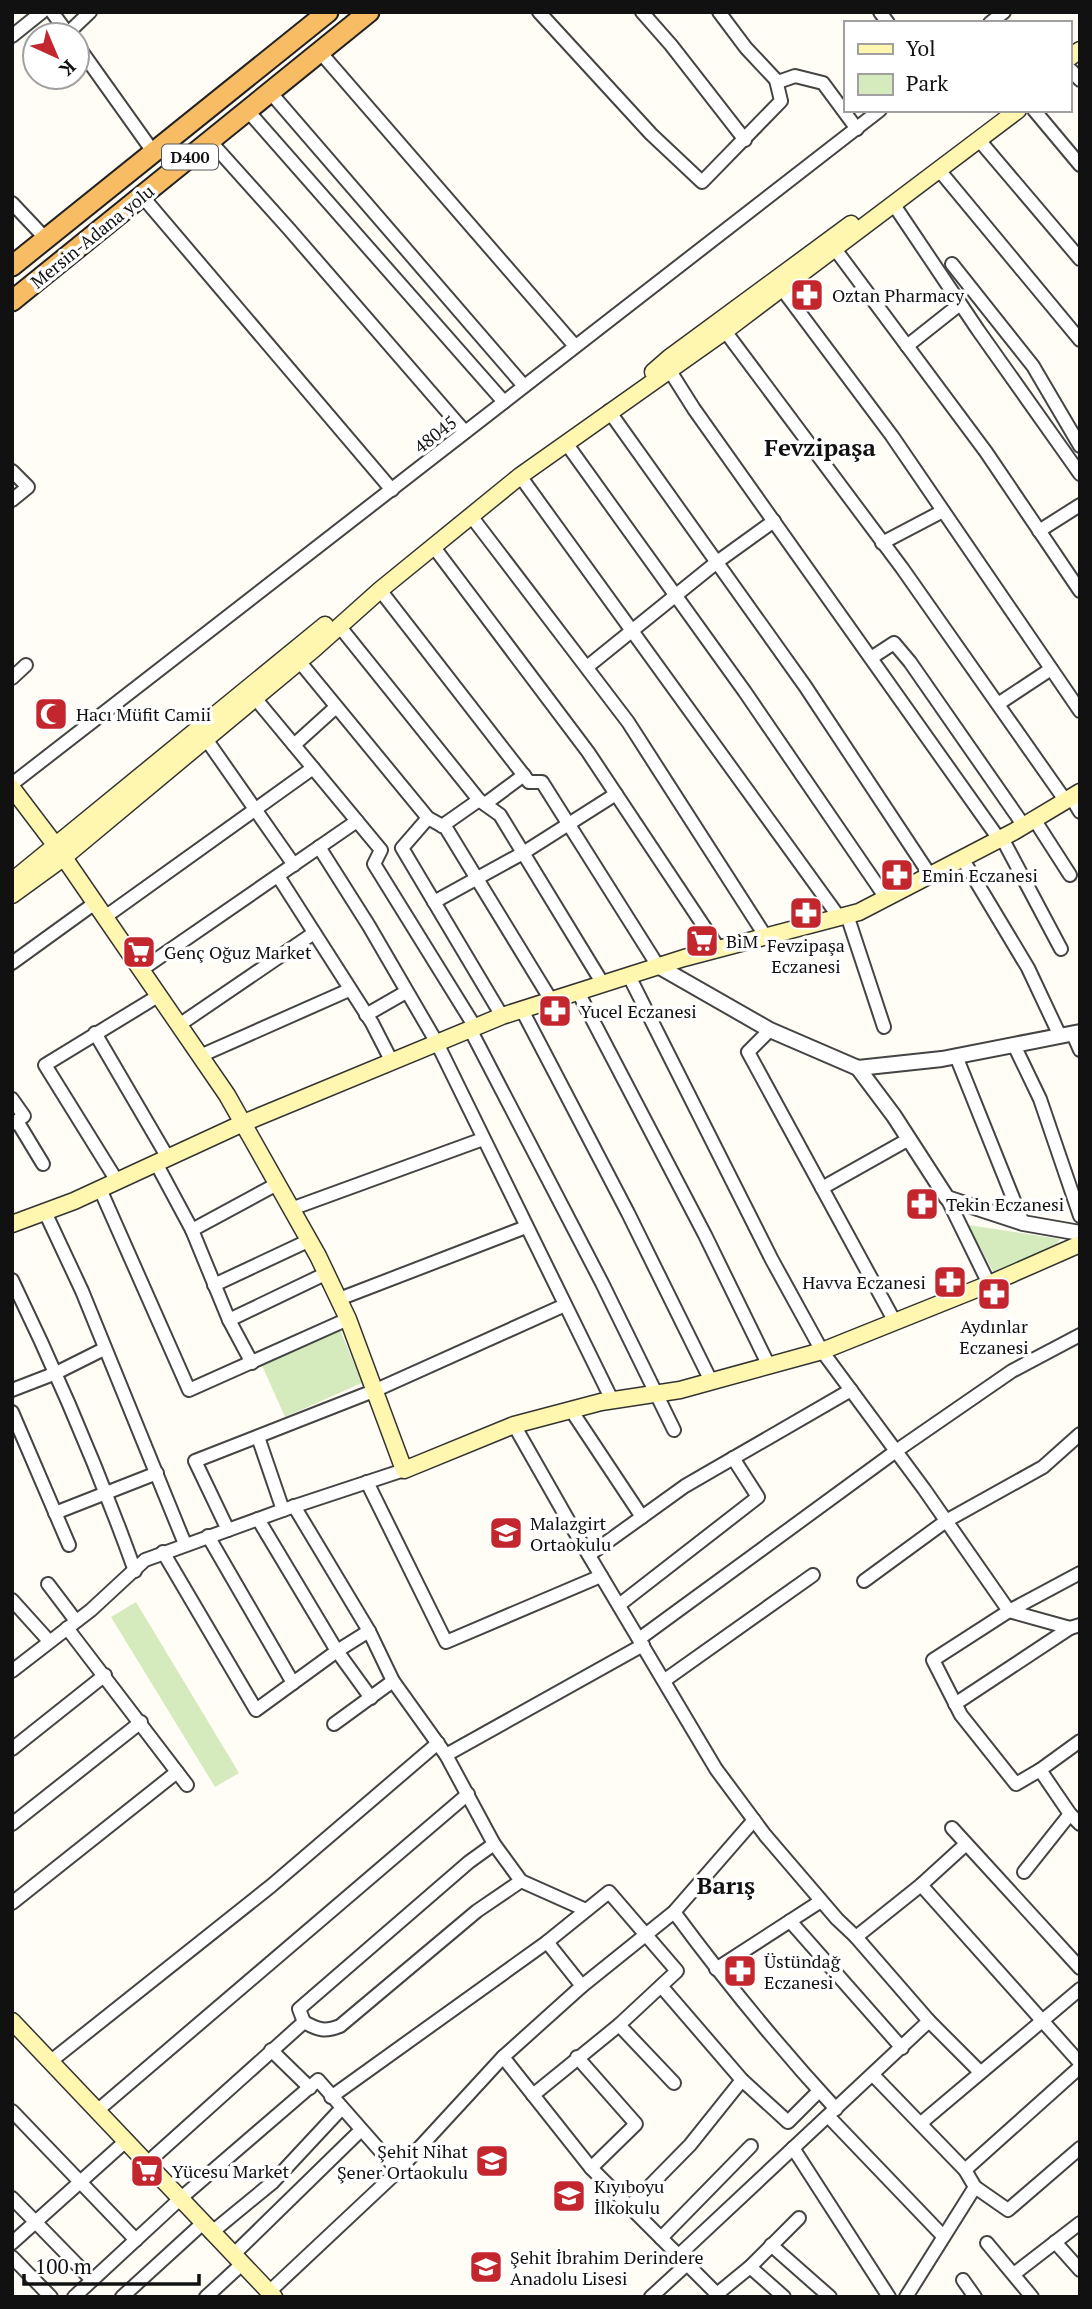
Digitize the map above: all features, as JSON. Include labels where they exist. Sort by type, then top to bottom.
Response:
[{"type":"highway","name":"Mersin-Adana yolu","points":[[12,266],[328,12]]},
{"type":"highway","name":"Mersin-Adana yolu","points":[[12,301],[369,12]]},
{"type":"main road","points":[[1074,69],[1080,50]]},
{"type":"main road","points":[[609,411],[669,358],[998,112]]},
{"type":"main road","points":[[12,881],[60,852],[206,739],[380,590],[520,476],[725,331],[1015,112]]},
{"type":"main road","points":[[12,895],[352,604],[380,590]]},
{"type":"main road","points":[[12,786],[227,1095],[327,1273],[348,1318],[404,1470],[514,1425],[612,1400],[656,1394],[822,1351],[989,1284],[1079,1243]]},
{"type":"main road","points":[[12,1224],[100,1189],[241,1124],[502,1016],[719,949],[859,912],[1000,839],[1072,796]]},
{"type":"main road","points":[[12,2021],[271,2294]]},
{"type":"street","points":[[12,36],[42,12]]},
{"type":"street","points":[[539,12],[651,134],[702,182],[781,101],[776,80],[746,48],[719,12]]},
{"type":"street","points":[[642,12],[745,140]]},
{"type":"street","points":[[320,52],[575,346]]},
{"type":"street","points":[[91,65],[153,153]]},
{"type":"street","points":[[776,80],[778,82],[795,76],[823,83],[844,111]]},
{"type":"street","points":[[270,92],[524,386]]},
{"type":"street","points":[[247,110],[504,402]]},
{"type":"street","points":[[844,112],[857,129]]},
{"type":"street","name":"48045","points":[[12,786],[878,112]]},
{"type":"street","points":[[1036,112],[1080,165]]},
{"type":"street","points":[[979,140],[1080,259]]},
{"type":"street","points":[[210,141],[465,432]]},
{"type":"street","points":[[939,170],[1080,340]]},
{"type":"street","points":[[142,196],[392,490]]},
{"type":"street","points":[[12,203],[46,239]]},
{"type":"street","points":[[894,205],[1080,474]]},
{"type":"street","points":[[835,249],[986,452],[1080,591]]},
{"type":"street","points":[[952,264],[1033,366],[1080,446]]},
{"type":"street","points":[[782,289],[892,436],[1080,711]]},
{"type":"street","points":[[907,346],[960,304]]},
{"type":"street","points":[[725,331],[998,704],[1072,796],[1080,812]]},
{"type":"street","points":[[670,371],[694,409],[1000,839],[1061,949]]},
{"type":"street","points":[[609,411],[805,686],[930,875]]},
{"type":"street","points":[[566,443],[886,898]]},
{"type":"street","points":[[12,471],[28,487],[12,500]]},
{"type":"street","points":[[520,476],[843,916],[884,1027]]},
{"type":"street","points":[[1039,531],[1080,505]]},
{"type":"street","points":[[882,543],[943,511]]},
{"type":"street","points":[[471,516],[628,722],[766,937]]},
{"type":"street","points":[[587,667],[717,562],[774,521]]},
{"type":"street","points":[[433,546],[588,751],[719,949]]},
{"type":"street","points":[[380,590],[524,775],[530,782],[542,782],[658,967],[770,1030],[858,1068],[916,1063],[1071,1034]]},
{"type":"street","points":[[340,627],[482,802],[500,815],[603,984]]},
{"type":"street","points":[[871,658],[894,643],[1070,875]]},
{"type":"street","points":[[299,661],[428,818],[446,828],[551,1000]]},
{"type":"street","points":[[12,678],[26,666]]},
{"type":"street","points":[[998,704],[1051,668]]},
{"type":"street","points":[[255,698],[381,850],[374,864],[473,1028],[674,1430]]},
{"type":"street","points":[[294,745],[335,707]]},
{"type":"street","points":[[206,739],[294,865]]},
{"type":"street","points":[[12,963],[100,910],[313,768]]},
{"type":"street","points":[[442,826],[524,775]]},
{"type":"street","points":[[434,902],[523,853],[616,794]]},
{"type":"street","points":[[428,818],[402,848],[502,1016]]},
{"type":"street","points":[[141,970],[357,821]]},
{"type":"street","points":[[320,847],[437,1043],[612,1400]]},
{"type":"street","points":[[962,858],[1080,1050]]},
{"type":"street","points":[[278,876],[366,1015],[392,1062]]},
{"type":"street","points":[[179,1025],[314,933]]},
{"type":"street","points":[[629,976],[772,1260],[822,1351],[1009,1611],[1075,1626]]},
{"type":"street","points":[[200,1056],[349,990]]},
{"type":"street","points":[[366,1015],[407,992]]},
{"type":"street","points":[[578,992],[705,1234],[769,1366]]},
{"type":"street","points":[[117,1181],[46,1065],[158,996]]},
{"type":"street","points":[[522,1010],[628,1213],[710,1381]]},
{"type":"street","points":[[770,1030],[748,1052],[895,1322]]},
{"type":"street","points":[[95,1033],[162,1160],[229,1320],[252,1363]]},
{"type":"street","points":[[1014,1045],[1040,1099],[1080,1216]]},
{"type":"street","points":[[956,1056],[1023,1223]]},
{"type":"street","points":[[858,1068],[947,1198],[989,1284]]},
{"type":"street","points":[[12,1099],[24,1116],[15,1122],[43,1164]]},
{"type":"street","points":[[291,1209],[483,1139]]},
{"type":"street","points":[[822,1188],[909,1139]]},
{"type":"street","points":[[192,1230],[277,1184]]},
{"type":"street","points":[[100,1189],[189,1390],[348,1318]]},
{"type":"street","points":[[947,1198],[1079,1243]]},
{"type":"street","points":[[45,1212],[82,1291],[186,1544]]},
{"type":"street","points":[[339,1299],[526,1227]]},
{"type":"street","points":[[214,1285],[310,1240]]},
{"type":"street","points":[[229,1320],[327,1273]]},
{"type":"street","points":[[12,1280],[56,1373],[107,1492],[135,1571]]},
{"type":"street","points":[[228,1530],[195,1461],[376,1390],[565,1305]]},
{"type":"street","points":[[446,1755],[641,1642],[896,1451],[1012,1371],[1080,1335]]},
{"type":"street","points":[[12,1390],[56,1373],[104,1349]]},
{"type":"street","points":[[589,1555],[685,1486],[851,1390]]},
{"type":"street","points":[[571,1410],[642,1517]]},
{"type":"street","points":[[12,1412],[69,1545]]},
{"type":"street","points":[[514,1425],[716,1769],[754,1820],[821,1900],[929,2021],[980,2072]]},
{"type":"street","points":[[864,1581],[946,1521],[1043,1467],[1080,1434]]},
{"type":"street","points":[[258,1437],[289,1508],[369,1632],[393,1681],[446,1755],[494,1844],[521,1881],[586,1910]]},
{"type":"street","points":[[619,1605],[758,1497],[733,1458]]},
{"type":"street","points":[[12,1671],[71,1625],[145,1560],[404,1470]]},
{"type":"street","points":[[55,1513],[157,1473]]},
{"type":"street","points":[[367,1482],[446,1642],[601,1576]]},
{"type":"street","points":[[258,1519],[337,1651],[371,1698]]},
{"type":"street","points":[[208,1536],[293,1682]]},
{"type":"street","points":[[163,1552],[256,1710],[337,1651],[369,1632]]},
{"type":"street","points":[[1080,1573],[1009,1611],[933,1660],[961,1715],[1016,1784],[1080,1741]]},
{"type":"street","points":[[665,1680],[813,1575]]},
{"type":"street","points":[[48,1584],[71,1625],[105,1675],[187,1785]]},
{"type":"street","points":[[12,1600],[49,1641]]},
{"type":"street","points":[[955,1704],[1075,1626]]},
{"type":"street","points":[[12,1749],[105,1675]]},
{"type":"street","points":[[334,1724],[393,1681]]},
{"type":"street","points":[[12,1824],[141,1722]]},
{"type":"street","points":[[51,2061],[271,1886],[438,1744]]},
{"type":"street","points":[[1040,1770],[1080,1824]]},
{"type":"street","points":[[12,1903],[177,1772]]},
{"type":"street","points":[[98,2110],[468,1794]]},
{"type":"street","points":[[1024,1872],[1070,1814]]},
{"type":"street","points":[[271,2294],[398,2171],[503,2057],[582,1986],[674,1912],[754,1820]]},
{"type":"street","points":[[952,1828],[1080,1968]]},
{"type":"street","points":[[494,1844],[469,1862],[299,2009],[304,2022],[316,2029],[327,2031],[340,2026],[477,1911],[521,1881]]},
{"type":"street","points":[[856,1937],[921,1885],[966,1844]]},
{"type":"street","points":[[921,1885],[1080,2065],[965,2170]]},
{"type":"street","points":[[331,2097],[547,1942],[609,1892],[644,1936],[677,1971],[619,2025],[533,2095]]},
{"type":"street","points":[[716,1969],[821,1900]]},
{"type":"street","points":[[674,1912],[716,1969],[819,2091],[832,2112],[943,2236]]},
{"type":"street","points":[[790,1921],[902,2048]]},
{"type":"street","points":[[547,1942],[582,1986]]},
{"type":"street","points":[[661,1986],[742,2080],[788,2122],[819,2091]]},
{"type":"street","points":[[921,2123],[1080,1989]]},
{"type":"street","points":[[651,2297],[683,2260],[793,2148],[929,2021]]},
{"type":"street","points":[[147,2163],[304,2022]]},
{"type":"street","points":[[619,2025],[674,2083]]},
{"type":"street","points":[[271,2050],[310,2088]]},
{"type":"street","points":[[503,2057],[591,2168],[719,2295],[799,2218]]},
{"type":"street","points":[[577,2057],[636,2124],[591,2168]]},
{"type":"street","points":[[873,2075],[965,2170],[975,2187],[1008,2210],[1080,2148]]},
{"type":"street","points":[[629,2206],[690,2145],[742,2080]]},
{"type":"street","points":[[74,2297],[181,2198],[318,2081],[398,2171]]},
{"type":"street","points":[[122,2297],[207,2228],[273,2182],[341,2109]]},
{"type":"street","points":[[12,2111],[136,2240]]},
{"type":"street","points":[[206,2297],[237,2260],[360,2130]]},
{"type":"street","points":[[12,2243],[127,2140]]},
{"type":"street","points":[[661,2238],[751,2146]]},
{"type":"street","points":[[793,2148],[888,2297]]},
{"type":"street","points":[[906,2297],[975,2187]]},
{"type":"street","points":[[12,2198],[92,2280]]},
{"type":"street","points":[[1014,2274],[1080,2223]]},
{"type":"street","points":[[1055,2242],[1080,2270]]},
{"type":"street","points":[[987,2243],[1031,2297]]},
{"type":"street","points":[[771,2245],[830,2297]]},
{"type":"street","points":[[12,2257],[51,2297]]},
{"type":"street","points":[[750,2267],[784,2297]]},
{"type":"street","points":[[963,2280],[975,2297]]},
{"type":"green space","points":[[968,1225],[1060,1239],[1052,1251],[995,1275]]},
{"type":"green space","points":[[339,1327],[362,1383],[285,1417],[260,1361]]},
{"type":"green space","points":[[136,1602],[239,1773],[215,1787],[111,1617]]},
{"type":"place","name":"Oztan Pharmacy","points":[[807,295]]},
{"type":"place","name":"Hacı Müfit Camii","points":[[51,714]]},
{"type":"place","name":"Emin Eczanesi","points":[[897,875]]},
{"type":"place","name":"Fevzipaşa Eczanesi","points":[[806,913]]},
{"type":"place","name":"BiM","points":[[702,941]]},
{"type":"place","name":"Genç Oğuz Market","points":[[139,952]]},
{"type":"place","name":"Yucel Eczanesi","points":[[555,1011]]},
{"type":"place","name":"Tekin Eczanesi","points":[[922,1204]]},
{"type":"place","name":"Havva Eczanesi","points":[[950,1282]]},
{"type":"place","name":"Aydınlar Eczanesi","points":[[994,1294]]},
{"type":"place","name":"Malazgirt Ortaokulu","points":[[506,1533]]},
{"type":"place","name":"Üstündağ Eczanesi","points":[[740,1971]]},
{"type":"place","name":"Şehit Nihat Şener Ortaokulu","points":[[492,2161]]},
{"type":"place","name":"Yücesu Market","points":[[147,2171]]},
{"type":"place","name":"Kıyıboyu İlkokulu","points":[[569,2196]]},
{"type":"place","name":"Şehit İbrahim Derindere Anadolu Lisesi","points":[[486,2267]]},
{"type":"district","name":"Fevzipaşa","points":[[820,447]]},
{"type":"district","name":"Barış","points":[[726,1885]]}]
